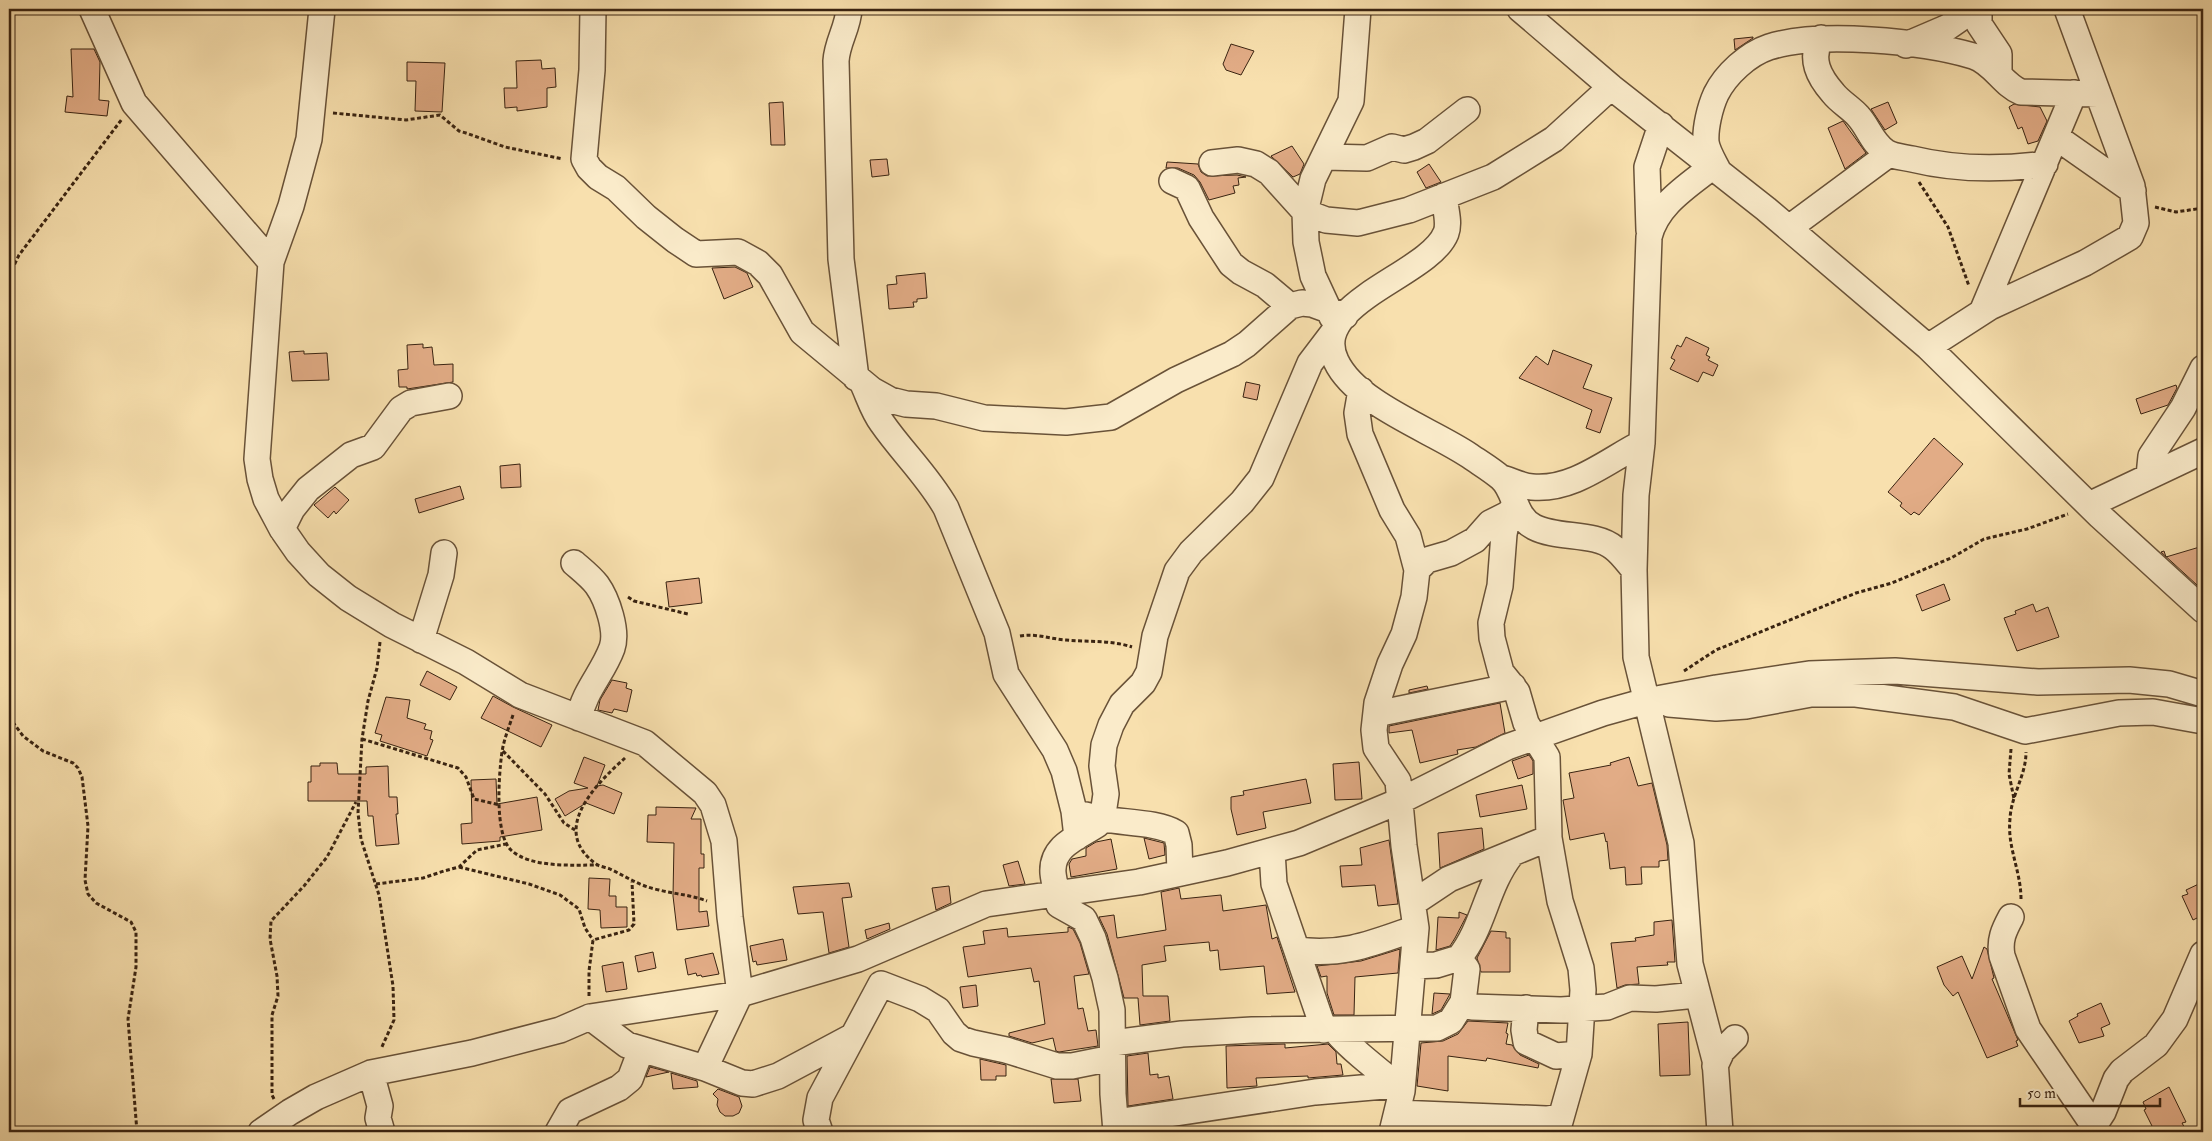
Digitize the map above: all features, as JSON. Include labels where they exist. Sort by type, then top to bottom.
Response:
[{"type":"street","points":[[92,9],[134,103],[271,262]]},
{"type":"street","points":[[322,9],[309,139],[291,206],[271,262],[257,460],[266,499],[282,529],[298,552],[319,575],[348,598],[392,625],[466,662],[520,695],[645,743],[686,775],[705,793],[713,805],[724,841],[730,917],[740,994],[705,1068]]},
{"type":"street","points":[[593,9],[592,70],[584,154],[586,163],[598,177],[616,188],[646,217],[691,252],[703,255],[738,252],[758,263],[770,275],[802,332],[860,381],[890,400],[906,404],[936,406],[984,418],[1066,422],[1100,420],[1111,417],[1176,380],[1232,354],[1247,344],[1290,306],[1302,303],[1335,322]]},
{"type":"street","points":[[849,9],[848,21],[837,48],[839,210],[844,287],[860,381],[882,423],[935,489],[942,501],[1000,641],[1001,658],[1006,674],[1055,750],[1064,771],[1074,811],[1077,836]]},
{"type":"street","points":[[1358,9],[1351,101],[1313,179],[1305,212],[1309,258],[1313,276],[1335,322],[1331,346],[1338,366],[1361,390],[1406,420],[1466,454],[1502,478],[1534,487],[1566,483],[1586,476],[1642,443]]},
{"type":"street","points":[[1520,9],[1612,87],[1789,228],[1928,347],[2089,505],[2192,590],[2203,610]]},
{"type":"street","points":[[1906,45],[1948,26],[1974,9]]},
{"type":"street","points":[[1979,9],[1979,24],[1998,54],[2000,74]]},
{"type":"street","points":[[1928,347],[1979,313],[2085,263],[2130,237],[2136,223],[2133,188],[2067,9]]},
{"type":"street","points":[[1821,38],[1817,44],[1816,62],[1821,80],[1841,103],[1859,117],[1873,140],[1892,155],[1930,164],[1979,169],[2006,169],[2045,164]]},
{"type":"street","points":[[1716,168],[1706,143],[1713,101],[1721,84],[1733,70],[1768,48],[1821,38],[1906,45],[1979,58],[2000,74],[2014,89],[2021,92],[2098,94]]},
{"type":"street","points":[[1212,163],[1247,161],[1256,164],[1269,172],[1305,212],[1326,220],[1358,223],[1409,210],[1493,177],[1554,139],[1612,87]]},
{"type":"street","points":[[1979,313],[2045,164],[2074,93]]},
{"type":"street","points":[[1325,157],[1367,158],[1392,147],[1404,150],[1414,147],[1427,141],[1467,110]]},
{"type":"street","points":[[1661,125],[1647,166],[1649,237],[1642,443],[1636,495],[1634,570],[1636,657],[1681,843],[1687,940],[1696,995],[1715,1066],[1720,1132]]},
{"type":"street","points":[[2056,138],[2133,188]]},
{"type":"street","points":[[1789,228],[1892,155]]},
{"type":"street","points":[[1649,237],[1652,223],[1667,203],[1716,168]]},
{"type":"street","points":[[1172,181],[1187,188],[1201,218],[1231,264],[1240,272],[1265,285],[1290,306]]},
{"type":"street","points":[[1444,196],[1447,231],[1437,246],[1426,257],[1374,290],[1335,322],[1310,363],[1261,478],[1242,502],[1191,552],[1178,571],[1155,636],[1146,678],[1122,704],[1111,725],[1104,745],[1102,766],[1106,794],[1101,820],[1098,824],[1077,836],[1055,855],[1053,874],[1059,904],[1084,919],[1093,938],[1112,1010],[1116,1127],[1315,1092],[1498,1124],[1546,1119],[1558,1125],[1579,1054],[1583,1007],[1582,968],[1560,901],[1549,838],[1547,757],[1526,723],[1521,700],[1513,686],[1501,672],[1492,638],[1491,623],[1500,586],[1504,534],[1512,510]]},
{"type":"street","points":[[2149,476],[2151,456],[2193,408],[2203,368]]},
{"type":"street","points":[[1361,390],[1357,413],[1360,434],[1389,503],[1408,536],[1417,570],[1414,597],[1404,634],[1383,681],[1376,714],[1376,748],[1398,781],[1402,800],[1404,846],[1416,928],[1397,1105]]},
{"type":"street","points":[[282,529],[292,509],[308,489],[352,454],[373,448],[401,409],[411,403],[449,396]]},
{"type":"street","points":[[2089,505],[2203,451]]},
{"type":"street","points":[[1502,478],[1512,510],[1532,526],[1545,532],[1604,542],[1614,547],[1634,570]]},
{"type":"street","points":[[1417,570],[1427,560],[1451,553],[1475,540],[1490,523],[1512,510]]},
{"type":"street","points":[[421,640],[441,575],[444,554]]},
{"type":"street","points":[[574,563],[598,586],[609,612],[613,639],[611,650],[583,701],[579,718]]},
{"type":"street","points":[[261,1132],[316,1097],[371,1073],[472,1053],[560,1030],[590,1017],[740,994],[858,959],[986,904],[1097,889],[1180,873],[1299,843],[1402,800],[1507,747],[1536,739],[1603,713],[1646,701],[1809,674],[1895,671],[2038,682],[2129,680],[2169,684],[2203,694]]},
{"type":"street","points":[[1376,714],[1513,686]]},
{"type":"street","points":[[1646,701],[1699,708],[1716,708],[1746,706],[1811,694],[1856,694],[1954,707],[2012,728],[2031,732],[2079,719],[2119,713],[2153,712],[2203,721]]},
{"type":"street","points":[[1074,811],[1101,820],[1176,832],[1179,845],[1180,873]]},
{"type":"street","points":[[1413,903],[1441,882],[1549,838]]},
{"type":"street","points":[[1272,851],[1274,884],[1297,950],[1330,1030],[1372,1063],[1397,1105]]},
{"type":"street","points":[[1413,966],[1436,965],[1459,958],[1484,913],[1494,880],[1511,855]]},
{"type":"street","points":[[2012,917],[2004,930],[2000,944],[2002,956],[2028,1029],[2092,1129],[2103,1112],[2116,1080],[2122,1071],[2156,1044],[2175,1019],[2203,954]]},
{"type":"street","points":[[1297,950],[1323,953],[1342,951],[1416,928]]},
{"type":"street","points":[[820,1132],[816,1120],[820,1098],[881,984],[920,999],[938,1010],[954,1033],[961,1039],[1006,1050],[1057,1066],[1072,1066],[1113,1051],[1224,1032],[1445,1026],[1451,1021],[1463,1002],[1467,969],[1459,958]]},
{"type":"street","points":[[1463,1002],[1472,1006],[1561,1010],[1606,1006],[1630,998],[1656,999],[1696,995]]},
{"type":"street","points":[[1526,1008],[1524,1030],[1526,1042],[1556,1056],[1579,1054]]},
{"type":"street","points":[[590,1017],[627,1045],[705,1068],[742,1082],[765,1082],[854,1036]]},
{"type":"street","points":[[1368,1029],[1372,1063]]},
{"type":"street","points":[[1715,1066],[1722,1051],[1736,1038]]},
{"type":"street","points":[[558,1132],[570,1111],[619,1088],[630,1079],[641,1050]]},
{"type":"street","points":[[371,1073],[380,1106],[378,1118],[382,1132]]},
{"type":"path","points":[[9,276],[18,255],[134,103]]},
{"type":"path","points":[[312,114],[343,113],[406,120],[440,115],[459,131],[505,147],[586,163]]},
{"type":"path","points":[[1892,155],[1926,190],[1948,227],[1960,255],[1979,313]]},
{"type":"path","points":[[2133,188],[2151,205],[2161,210],[2176,212],[2203,208]]},
{"type":"path","points":[[1681,672],[1716,650],[1821,607],[1901,579],[1951,558],[1984,539],[2027,529],[2089,505]]},
{"type":"path","points":[[623,593],[634,601],[688,614]]},
{"type":"path","points":[[371,1073],[369,1064],[384,1045],[394,1020],[393,986],[388,944],[376,884],[361,839],[358,799],[362,739],[368,702],[377,668],[380,635],[385,628],[392,625]]},
{"type":"path","points":[[1000,641],[1017,636],[1035,635],[1062,640],[1117,644],[1152,654]]},
{"type":"path","points":[[520,695],[502,750],[499,784],[506,844],[520,856],[541,862],[597,865]]},
{"type":"path","points":[[9,717],[23,736],[43,751],[73,763],[78,768],[82,777],[88,826],[85,880],[88,894],[96,903],[131,922],[136,932],[136,967],[128,1019],[137,1132]]},
{"type":"path","points":[[2012,917],[2020,906],[2021,898],[2010,845],[2010,818],[2014,798],[2022,779],[2028,747],[2050,727]]},
{"type":"path","points":[[2012,728],[2009,774],[2014,798]]},
{"type":"path","points":[[362,739],[458,768],[466,777],[474,798],[500,805]]},
{"type":"path","points":[[575,830],[583,805],[593,790],[645,743]]},
{"type":"path","points":[[502,750],[545,794],[564,823],[575,830],[583,850],[597,865],[632,882],[658,890],[707,900],[730,917]]},
{"type":"path","points":[[290,1112],[276,1103],[272,1095],[272,1015],[278,996],[270,938],[271,921],[304,886],[327,857],[358,799]]},
{"type":"path","points":[[376,884],[422,878],[459,867],[477,850],[506,844]]},
{"type":"path","points":[[459,867],[529,884],[560,895],[579,908],[585,928],[593,940],[589,971],[590,1017]]},
{"type":"path","points":[[593,940],[629,930],[634,924],[632,882]]},
{"type":"building","points":[[1753,38],[1735,50],[1734,39]]},
{"type":"building","points":[[1231,44],[1254,51],[1241,75],[1226,70],[1223,64]]},
{"type":"building","points":[[71,49],[94,49],[100,62],[99,100],[109,101],[107,116],[65,112],[67,96],[73,97]]},
{"type":"building","points":[[541,60],[542,69],[555,68],[556,87],[547,88],[547,107],[517,111],[517,107],[505,108],[504,88],[517,88],[516,61]]},
{"type":"building","points":[[407,62],[445,63],[442,112],[415,111],[416,81],[407,81]]},
{"type":"building","points":[[783,102],[785,145],[771,145],[769,103]]},
{"type":"building","points":[[1888,102],[1897,123],[1885,130],[1871,109]]},
{"type":"building","points":[[2014,104],[2040,107],[2047,121],[2038,141],[2028,144],[2022,127],[2018,129],[2009,107]]},
{"type":"building","points":[[1843,121],[1866,153],[1845,169],[1828,128]]},
{"type":"building","points":[[1292,146],[1304,164],[1300,174],[1293,177],[1271,156]]},
{"type":"building","points":[[887,159],[889,175],[872,177],[870,160]]},
{"type":"building","points":[[1167,162],[1198,164],[1201,172],[1207,176],[1237,175],[1246,177],[1238,178],[1239,185],[1233,186],[1235,193],[1209,200],[1200,182],[1194,175],[1178,168],[1166,168]]},
{"type":"building","points":[[1429,164],[1441,182],[1426,188],[1417,172]]},
{"type":"building","points":[[735,267],[747,273],[753,287],[724,299],[712,268]]},
{"type":"building","points":[[925,273],[927,298],[917,299],[917,302],[913,302],[914,307],[889,309],[887,285],[897,284],[896,276]]},
{"type":"building","points":[[1686,337],[1709,348],[1706,355],[1710,357],[1708,360],[1718,365],[1713,376],[1703,372],[1698,382],[1670,369],[1675,360],[1671,358],[1677,345],[1681,347]]},
{"type":"building","points":[[423,344],[423,348],[432,347],[434,365],[453,364],[453,382],[407,389],[407,387],[399,387],[398,370],[408,369],[407,345]]},
{"type":"building","points":[[1553,350],[1592,365],[1583,388],[1612,398],[1600,433],[1586,428],[1592,410],[1519,378],[1536,356],[1548,365]]},
{"type":"building","points":[[304,351],[304,354],[327,353],[329,380],[292,381],[289,352]]},
{"type":"building","points":[[1246,382],[1260,385],[1257,400],[1243,397]]},
{"type":"building","points":[[2176,385],[2177,388],[2168,405],[2141,414],[2136,399]]},
{"type":"building","points":[[1934,438],[1963,464],[1919,515],[1914,512],[1911,515],[1900,506],[1902,503],[1888,492]]},
{"type":"building","points":[[520,464],[521,487],[501,488],[500,466]]},
{"type":"building","points":[[460,486],[464,499],[419,513],[415,499]]},
{"type":"building","points":[[335,487],[349,500],[336,514],[334,511],[328,518],[314,505]]},
{"type":"building","points":[[2203,546],[2203,583],[2197,585],[2166,557]]},
{"type":"building","points":[[699,578],[702,603],[669,607],[666,582]]},
{"type":"building","points":[[1944,584],[1950,600],[1922,611],[1916,595]]},
{"type":"building","points":[[2033,604],[2036,612],[2048,607],[2059,637],[2017,651],[2004,618],[2016,614],[2015,611]]},
{"type":"building","points":[[427,671],[457,687],[450,700],[420,685]]},
{"type":"building","points":[[612,680],[627,683],[626,688],[632,690],[627,712],[614,709],[612,713],[598,710],[600,700]]},
{"type":"building","points":[[1427,686],[1428,689],[1409,693],[1409,690]]},
{"type":"building","points":[[493,696],[552,725],[541,747],[481,718]]},
{"type":"building","points":[[386,697],[410,700],[407,718],[426,724],[424,729],[432,731],[430,739],[433,740],[427,756],[380,741],[382,735],[375,733]]},
{"type":"building","points":[[1500,703],[1505,733],[1476,747],[1457,750],[1458,754],[1420,763],[1412,730],[1389,733],[1389,726]]},
{"type":"building","points":[[1529,755],[1533,761],[1533,774],[1518,779],[1512,761]]},
{"type":"building","points":[[584,757],[605,765],[597,786],[603,785],[622,793],[614,814],[586,803],[565,816],[555,799],[569,791],[588,788],[574,783]]},
{"type":"building","points":[[1629,757],[1638,786],[1652,783],[1667,845],[1668,860],[1659,861],[1659,867],[1641,867],[1642,884],[1626,885],[1625,867],[1610,869],[1607,841],[1604,833],[1570,840],[1563,800],[1574,798],[1569,773],[1611,765],[1610,763]]},
{"type":"building","points":[[1359,762],[1362,799],[1335,800],[1333,764]]},
{"type":"building","points":[[320,763],[337,763],[338,774],[366,774],[366,767],[388,766],[389,797],[397,797],[398,814],[396,814],[399,844],[376,846],[373,816],[368,816],[367,801],[308,801],[308,782],[311,782],[311,766],[320,766]]},
{"type":"building","points":[[496,779],[497,804],[537,797],[542,830],[500,837],[500,841],[462,844],[461,824],[472,823],[471,780]]},
{"type":"building","points":[[1306,779],[1311,803],[1263,812],[1266,828],[1237,835],[1231,809],[1231,797],[1244,795],[1243,791]]},
{"type":"building","points":[[1522,785],[1527,809],[1480,817],[1476,795]]},
{"type":"building","points":[[656,807],[696,808],[691,819],[701,819],[701,854],[704,854],[704,868],[699,868],[699,912],[707,911],[709,926],[677,930],[673,896],[674,843],[647,842],[648,815],[656,815]]},
{"type":"building","points":[[1482,828],[1484,849],[1440,868],[1438,833]]},
{"type":"building","points":[[1144,838],[1164,843],[1165,855],[1149,859]]},
{"type":"building","points":[[1111,839],[1117,869],[1071,877],[1069,864],[1072,859],[1086,856],[1086,848],[1096,842]]},
{"type":"building","points":[[1389,840],[1398,904],[1378,906],[1375,885],[1342,887],[1340,866],[1362,865],[1360,848]]},
{"type":"building","points":[[1018,861],[1025,884],[1009,886],[1003,865]]},
{"type":"building","points":[[589,878],[610,879],[609,896],[616,896],[616,907],[627,907],[627,927],[601,928],[600,910],[588,909]]},
{"type":"building","points":[[2203,882],[2203,925],[2199,917],[2193,920],[2182,896],[2188,894],[2186,890]]},
{"type":"building","points":[[849,883],[852,897],[842,898],[849,947],[829,953],[823,912],[798,914],[793,887]]},
{"type":"building","points":[[949,886],[951,903],[936,910],[932,888]]},
{"type":"building","points":[[1179,888],[1181,899],[1221,895],[1223,911],[1266,905],[1272,939],[1277,937],[1295,992],[1267,994],[1264,966],[1220,970],[1218,950],[1210,951],[1209,942],[1164,946],[1166,961],[1142,965],[1143,996],[1168,996],[1170,1021],[1140,1025],[1138,998],[1124,998],[1107,934],[1099,917],[1114,915],[1117,938],[1166,930],[1161,892]]},
{"type":"building","points":[[1459,912],[1467,915],[1455,938],[1450,946],[1436,950],[1438,917],[1459,918]]},
{"type":"building","points":[[1672,920],[1675,962],[1667,962],[1668,965],[1637,967],[1639,984],[1625,985],[1617,988],[1611,943],[1636,941],[1635,938],[1654,935],[1654,922]]},
{"type":"building","points":[[889,923],[890,929],[867,939],[865,930]]},
{"type":"building","points":[[1068,927],[1073,929],[1080,943],[1089,974],[1074,976],[1078,1009],[1083,1008],[1088,1031],[1096,1030],[1098,1046],[1059,1052],[1056,1051],[1053,1038],[1032,1043],[1009,1036],[1009,1033],[1045,1024],[1039,981],[1034,982],[1031,968],[968,977],[963,947],[985,944],[983,931],[1007,928],[1008,937],[1068,932]]},
{"type":"building","points":[[1491,931],[1506,932],[1506,938],[1510,938],[1510,972],[1481,972],[1477,958]]},
{"type":"building","points":[[783,939],[787,960],[757,965],[756,961],[753,962],[750,946]]},
{"type":"building","points":[[1984,947],[1987,949],[1994,978],[1992,979],[2018,1040],[2016,1041],[2018,1046],[1987,1058],[1958,992],[1953,996],[1944,985],[1937,967],[1962,956],[1972,979]]},
{"type":"building","points":[[1400,949],[1398,973],[1355,977],[1354,1015],[1334,1015],[1327,993],[1327,976],[1321,977],[1317,966],[1361,961]]},
{"type":"building","points":[[653,952],[656,968],[638,972],[635,956]]},
{"type":"building","points":[[713,953],[719,974],[702,977],[701,975],[697,976],[696,973],[688,975],[685,959]]},
{"type":"building","points":[[623,962],[627,989],[606,992],[602,966]]},
{"type":"building","points":[[976,985],[978,1006],[963,1008],[960,987]]},
{"type":"building","points":[[1434,993],[1450,994],[1441,1010],[1432,1014]]},
{"type":"building","points":[[2101,1003],[2110,1024],[2101,1028],[2104,1036],[2079,1043],[2069,1021],[2078,1016],[2077,1014]]},
{"type":"building","points":[[1468,1021],[1508,1023],[1506,1044],[1512,1045],[1520,1055],[1539,1064],[1538,1068],[1487,1058],[1486,1061],[1448,1056],[1448,1091],[1417,1086],[1421,1043],[1443,1041],[1458,1034]]},
{"type":"building","points":[[1688,1022],[1690,1075],[1660,1076],[1658,1024]]},
{"type":"building","points":[[1285,1044],[1285,1048],[1328,1044],[1336,1052],[1337,1064],[1341,1064],[1343,1075],[1308,1078],[1308,1076],[1256,1078],[1257,1086],[1227,1088],[1226,1046]]},
{"type":"building","points":[[1148,1053],[1150,1075],[1158,1074],[1158,1078],[1169,1076],[1173,1099],[1128,1106],[1127,1056]]},
{"type":"building","points":[[980,1059],[1006,1065],[1006,1076],[996,1076],[996,1080],[981,1080]]},
{"type":"building","points":[[650,1067],[669,1072],[646,1077]]},
{"type":"building","points":[[671,1073],[697,1081],[698,1087],[673,1089]]},
{"type":"building","points":[[1051,1079],[1078,1079],[1081,1101],[1054,1103]]},
{"type":"building","points":[[2169,1087],[2186,1122],[2182,1123],[2187,1132],[2155,1132],[2144,1110],[2146,1109],[2143,1102]]},
{"type":"building","points":[[718,1089],[739,1097],[742,1106],[739,1113],[733,1116],[725,1116],[720,1112],[717,1105],[718,1099],[713,1094]]}]
